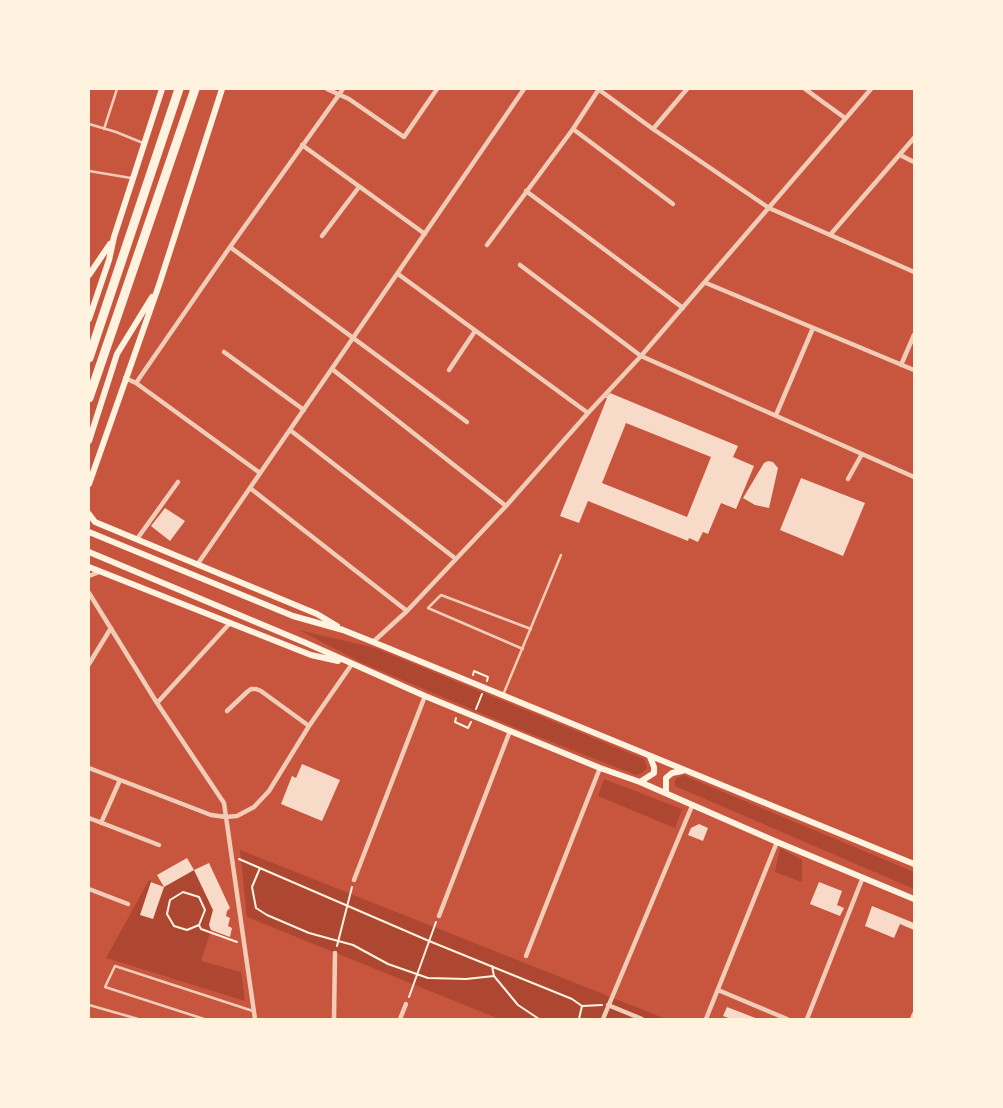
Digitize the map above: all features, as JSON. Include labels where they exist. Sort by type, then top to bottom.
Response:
[{"type":"highway","points":[[89,358],[178,89]]},
{"type":"highway","points":[[89,398],[195,89]]},
{"type":"main road","points":[[89,320],[162,89]]},
{"type":"main road","points":[[89,484],[159,285],[222,89]]},
{"type":"main road","points":[[89,275],[103,256],[114,236]]},
{"type":"main road","points":[[89,442],[117,354],[159,285]]},
{"type":"main road","points":[[89,514],[95,522],[317,614],[342,630]]},
{"type":"main road","points":[[89,532],[293,616],[342,630],[373,642],[914,864]]},
{"type":"main road","points":[[89,552],[425,696],[600,768],[640,782],[692,806],[914,899]]},
{"type":"main road","points":[[89,567],[312,655],[352,664]]},
{"type":"main road","points":[[640,782],[654,774],[654,767],[650,757]]},
{"type":"main road","points":[[666,793],[666,778],[672,773],[684,770]]},
{"type":"street","points":[[327,89],[349,98],[404,137],[437,89]]},
{"type":"street","points":[[136,382],[342,89]]},
{"type":"street","points":[[197,565],[524,89]]},
{"type":"street","points":[[487,245],[573,129],[599,89],[653,129],[769,208],[914,272]]},
{"type":"street","points":[[653,129],[687,89]]},
{"type":"street","points":[[805,89],[845,118]]},
{"type":"street","points":[[373,642],[407,611],[506,506],[641,356],[706,283],[870,89]]},
{"type":"street","points":[[573,129],[673,204]]},
{"type":"street","points":[[830,235],[914,138]]},
{"type":"street","points":[[302,146],[425,234]]},
{"type":"street","points":[[900,155],[914,162]]},
{"type":"street","points":[[322,236],[359,187]]},
{"type":"street","points":[[526,191],[684,308]]},
{"type":"street","points":[[230,247],[467,422]]},
{"type":"street","points":[[520,265],[641,356],[914,477]]},
{"type":"street","points":[[398,274],[588,413]]},
{"type":"street","points":[[706,283],[914,370]]},
{"type":"street","points":[[776,415],[813,328]]},
{"type":"street","points":[[449,370],[475,331]]},
{"type":"street","points":[[901,364],[914,335]]},
{"type":"street","points":[[224,352],[304,410]]},
{"type":"street","points":[[332,369],[506,506]]},
{"type":"street","points":[[125,378],[136,382],[260,472]]},
{"type":"street","points":[[290,430],[456,559]]},
{"type":"street","points":[[848,479],[862,454]]},
{"type":"street","points":[[137,539],[178,482]]},
{"type":"street","points":[[250,488],[407,611]]},
{"type":"street","points":[[89,576],[102,572]]},
{"type":"street","points":[[89,593],[157,704],[224,803],[255,1019]]},
{"type":"street","points":[[157,704],[230,623]]},
{"type":"street","points":[[89,664],[111,628]]},
{"type":"street","points":[[89,768],[209,814],[226,817],[237,816],[254,807],[270,791],[309,726],[352,664]]},
{"type":"street","points":[[227,711],[247,692],[251,689],[256,689],[261,690],[309,726]]},
{"type":"street","points":[[354,880],[425,696]]},
{"type":"street","points":[[439,916],[510,731]]},
{"type":"street","points":[[526,956],[600,768]]},
{"type":"street","points":[[101,823],[120,780]]},
{"type":"street","points":[[603,1019],[692,806]]},
{"type":"street","points":[[89,818],[158,844]]},
{"type":"street","points":[[706,1019],[777,842]]},
{"type":"street","points":[[807,1019],[864,877]]},
{"type":"street","points":[[89,889],[128,904]]},
{"type":"street","points":[[334,1019],[335,953]]},
{"type":"street","points":[[718,990],[788,1019]]},
{"type":"street","points":[[400,1019],[406,1004]]},
{"type":"street","points":[[608,1005],[642,1019]]},
{"type":"street","points":[[912,1019],[914,1014]]},
{"type":"lane","points":[[104,129],[117,89]]},
{"type":"lane","points":[[89,124],[144,143]]},
{"type":"lane","points":[[89,170],[133,178]]},
{"type":"lane","points":[[503,696],[561,555]]},
{"type":"lane","points":[[523,649],[428,608],[441,595],[531,629]]},
{"type":"lane","points":[[204,1019],[105,987],[115,966],[254,1012]]},
{"type":"lane","points":[[89,1005],[138,1019]]},
{"type":"path","points":[[477,677],[472,675],[474,671],[488,677],[486,684]]},
{"type":"path","points":[[475,713],[483,691]]},
{"type":"path","points":[[456,718],[455,722],[468,728],[471,720]]},
{"type":"path","points":[[232,856],[430,941],[572,999],[582,1006],[608,1005]]},
{"type":"path","points":[[260,868],[252,887],[256,908],[267,915],[309,933],[353,945],[388,964],[428,978],[466,979],[494,976]]},
{"type":"path","points":[[335,953],[354,880]]},
{"type":"path","points":[[183,892],[199,897],[205,910],[199,925],[187,930],[174,926],[167,914],[170,900],[183,892]]},
{"type":"path","points":[[406,1004],[439,916]]},
{"type":"path","points":[[199,925],[201,929],[244,944]]},
{"type":"path","points":[[492,966],[494,976],[518,1005],[539,1019]]},
{"type":"path","points":[[579,1019],[582,1006]]},
{"type":"shaded area","points":[[299,630],[375,648],[644,759],[647,768],[642,773],[636,775],[521,730],[360,662]]},
{"type":"shaded area","points":[[683,775],[914,872],[914,889],[675,786],[675,779]]},
{"type":"shaded area","points":[[604,779],[682,809],[675,828],[598,796]]},
{"type":"shaded area","points":[[780,848],[802,860],[802,882],[775,872]]},
{"type":"shaded area","points":[[240,850],[666,1019],[499,1019],[247,917]]},
{"type":"shaded area","points":[[194,870],[213,910],[209,924],[211,930],[201,961],[241,972],[245,1001],[106,958],[149,880],[164,887]]},
{"type":"building","points":[[610,393],[738,446],[733,457],[754,466],[736,509],[721,503],[708,534],[703,532],[698,542],[689,538],[688,541],[588,501],[579,523],[560,516],[607,398],[605,398]],"holes":[[[626,423],[711,457],[687,517],[602,483]]]},
{"type":"building","points":[[768,461],[773,462],[778,468],[769,508],[755,505],[743,498],[764,463]]},
{"type":"building","points":[[801,478],[865,503],[843,556],[780,530]]},
{"type":"building","points":[[165,508],[185,521],[170,541],[151,526]]},
{"type":"building","points":[[302,764],[340,780],[322,821],[281,804],[292,776],[296,778]]},
{"type":"building","points":[[699,824],[708,828],[703,841],[688,835],[691,828]]},
{"type":"building","points":[[187,858],[194,870],[164,887],[157,875]]},
{"type":"building","points":[[209,863],[230,908],[226,916],[230,918],[228,926],[232,928],[230,937],[211,930],[209,925],[213,910],[194,870]]},
{"type":"building","points":[[151,882],[164,887],[153,919],[140,915]]},
{"type":"building","points":[[819,882],[842,891],[837,905],[844,908],[840,916],[810,904]]},
{"type":"building","points":[[872,906],[914,923],[914,930],[900,924],[894,938],[865,926]]},
{"type":"building","points":[[727,1007],[758,1019],[731,1019],[723,1016]]}]
